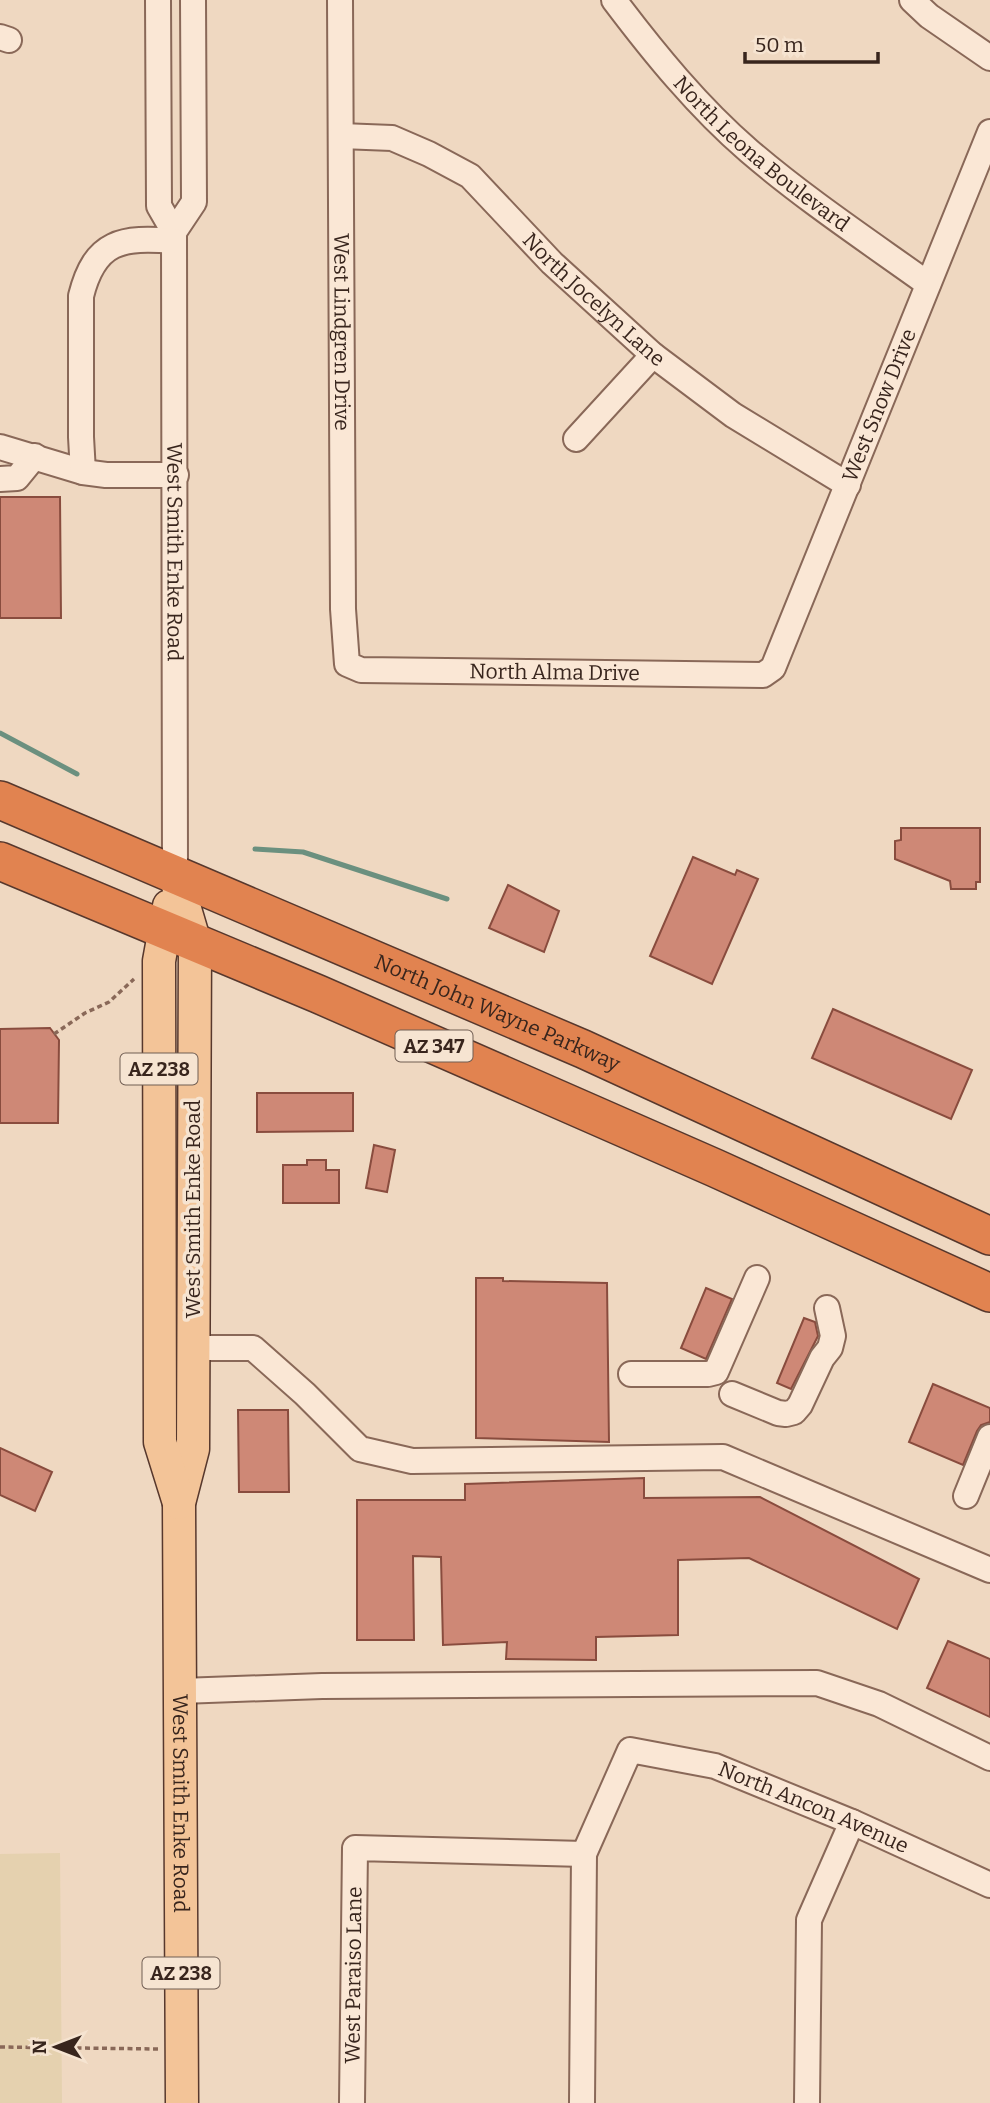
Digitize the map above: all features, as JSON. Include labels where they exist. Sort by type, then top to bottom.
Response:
[{"type":"highway","name":"North John Wayne Parkway","points":[[0,800],[594,1055],[990,1236]]},
{"type":"highway","name":"AZ 347","points":[[0,862],[318,994],[990,1293]]},
{"type":"highway","points":[[903,1252],[913,1236],[919,1233],[990,1246]]},
{"type":"main road","name":"West Smith Enke Road","points":[[175,875],[180,937],[193,1348],[193,1449],[179,1503],[182,2103]]},
{"type":"main road","name":"West Smith Enke Road","points":[[179,1503],[160,1442],[159,961],[180,937]]},
{"type":"main road","points":[[159,1209],[174,1231],[176,1329],[179,1338],[193,1348]]},
{"type":"street","name":"West Smith Enke Road","points":[[159,0],[159,206],[174,236],[175,875]]},
{"type":"street","points":[[83,472],[80,437],[81,296],[87,274],[99,256],[113,245],[174,236],[194,202],[193,0]]},
{"type":"street","name":"West Lindgren Drive","points":[[340,0],[343,609],[347,664]]},
{"type":"street","name":"North Leona Boulevard","points":[[614,0],[700,104],[749,151],[928,284]]},
{"type":"street","points":[[912,0],[929,16],[990,58]]},
{"type":"street","name":"West Snow Drive","points":[[764,675],[773,668],[990,132]]},
{"type":"street","name":"North Jocelyn Lane","points":[[341,136],[392,138],[470,176],[552,263],[653,355],[733,415],[848,485]]},
{"type":"street","points":[[576,439],[653,355]]},
{"type":"street","points":[[0,447],[83,472],[107,475],[176,475]]},
{"type":"street","points":[[0,479],[17,478],[35,456]]},
{"type":"street","name":"North Alma Drive","points":[[347,664],[362,670],[764,675]]},
{"type":"street","points":[[631,1374],[708,1374],[716,1371],[757,1278]]},
{"type":"street","points":[[732,1394],[778,1413],[794,1412],[830,1348],[833,1336],[827,1308]]},
{"type":"street","points":[[193,1348],[253,1348],[305,1394],[360,1449],[412,1461],[723,1457],[990,1570]]},
{"type":"street","points":[[966,1496],[990,1437]]},
{"type":"street","points":[[181,1690],[322,1686],[817,1683],[878,1704],[990,1758]]},
{"type":"street","name":"North Ancon Avenue","points":[[584,1854],[630,1751],[715,1766],[852,1822],[990,1885]]},
{"type":"street","points":[[807,2103],[810,1920],[852,1822]]},
{"type":"street","name":"West Paraiso Lane","points":[[352,2103],[355,1848],[584,1854]]},
{"type":"street","points":[[582,2103],[584,1854]]},
{"type":"path","points":[[54,1034],[85,1013],[109,1002],[128,983],[144,976]]},
{"type":"path","points":[[0,2047],[181,2049]]},
{"type":"shaded area","points":[[60,1853],[62,2103],[0,2103],[0,1854]]},
{"type":"building","points":[[0,497],[60,497],[61,618],[0,618]]},
{"type":"building","points":[[901,828],[980,828],[980,882],[976,882],[976,889],[951,889],[950,881],[895,859],[895,841],[901,840]]},
{"type":"building","points":[[693,857],[735,875],[737,870],[758,879],[712,984],[650,956]]},
{"type":"building","points":[[508,885],[559,911],[544,952],[489,928]]},
{"type":"building","points":[[833,1009],[972,1070],[951,1119],[812,1058]]},
{"type":"building","points":[[50,1028],[59,1040],[58,1123],[0,1123],[0,1029]]},
{"type":"building","points":[[257,1093],[353,1093],[353,1131],[257,1132]]},
{"type":"building","points":[[374,1145],[395,1150],[387,1192],[366,1188]]},
{"type":"building","points":[[307,1160],[326,1160],[326,1170],[339,1170],[339,1203],[283,1203],[283,1165],[307,1165]]},
{"type":"building","points":[[476,1278],[607,1283],[609,1442],[476,1438]]},
{"type":"building","points":[[706,1288],[732,1299],[706,1359],[681,1348]]},
{"type":"building","points":[[804,1318],[815,1322],[818,1336],[791,1389],[777,1383]]},
{"type":"building","points":[[933,1384],[990,1408],[990,1422],[981,1425],[977,1431],[963,1465],[909,1442]]},
{"type":"building","points":[[238,1410],[288,1410],[289,1492],[239,1492]]},
{"type":"building","points":[[0,1448],[52,1472],[35,1511],[0,1495]]},
{"type":"building","points":[[644,1478],[644,1498],[760,1497],[919,1579],[897,1629],[749,1558],[678,1560],[678,1635],[596,1637],[596,1660],[506,1659],[507,1642],[443,1645],[441,1557],[413,1556],[414,1640],[357,1640],[357,1500],[465,1500],[465,1484]]},
{"type":"building","points":[[948,1641],[990,1659],[990,1717],[927,1688]]},
{"type":"waterway","points":[[0,733],[77,774]]},
{"type":"waterway","points":[[255,849],[303,852],[447,899]]}]
